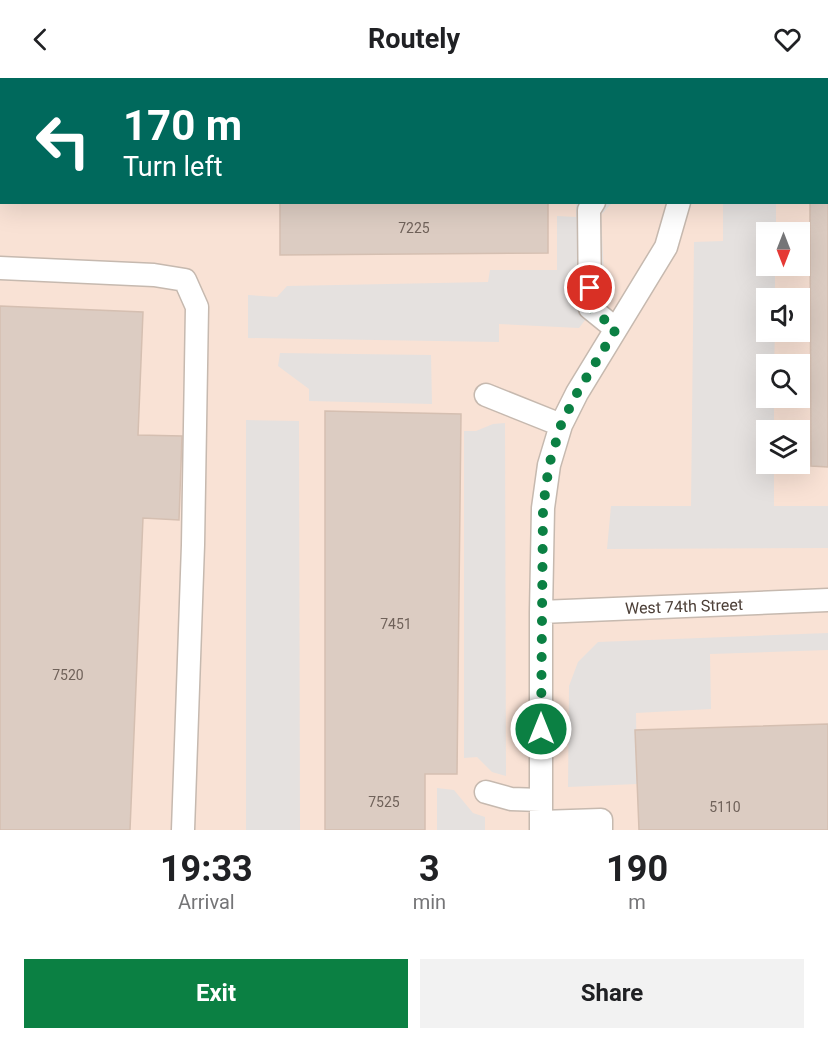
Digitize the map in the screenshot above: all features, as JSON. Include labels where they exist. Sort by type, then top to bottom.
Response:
[{"type":"street","points":[[593,204],[589,210],[590,308],[616,329]]},
{"type":"street","points":[[541,817],[543,508],[549,465],[561,425],[577,393],[666,247],[678,204]]},
{"type":"street","points":[[0,268],[154,275],[185,280],[198,307],[193,545],[183,830]]},
{"type":"street","points":[[486,395],[561,425]]},
{"type":"street","name":"West 74th Street","points":[[541,612],[828,600]]},
{"type":"street","points":[[486,792],[511,799],[541,817],[601,820],[601,830]]},
{"type":"shaded area","points":[[0,204],[828,204],[828,830],[0,830]]},
{"type":"shaded area","points":[[576,204],[611,204],[601,215],[605,294],[579,328],[499,324],[499,342],[248,338],[248,295],[277,297],[287,286],[488,282],[490,270],[557,270],[557,216],[576,217]]},
{"type":"shaded area","points":[[723,204],[776,204],[776,222],[756,222],[756,276],[775,276],[775,288],[756,288],[756,342],[775,342],[774,354],[756,354],[756,408],[774,408],[774,420],[756,420],[756,474],[774,474],[774,506],[828,506],[828,548],[607,549],[611,506],[691,506],[694,242],[723,241]]},
{"type":"shaded area","points":[[280,353],[431,355],[432,404],[309,401],[309,389],[278,366]]},
{"type":"shaded area","points":[[246,420],[299,421],[300,830],[246,830]]},
{"type":"shaded area","points":[[505,423],[506,776],[492,772],[477,757],[464,758],[464,431],[476,431],[493,424]]},
{"type":"shaded area","points":[[828,633],[828,650],[710,654],[711,709],[636,713],[637,784],[568,787],[569,686],[578,662],[598,642]]},
{"type":"shaded area","points":[[437,788],[454,790],[473,813],[485,817],[485,830],[437,830]]},
{"type":"building","points":[[280,204],[548,204],[548,253],[280,255]]},
{"type":"building","points":[[810,204],[828,204],[828,467],[811,466]]},
{"type":"building","points":[[0,306],[143,312],[138,435],[182,436],[179,520],[143,518],[130,830],[0,830]]},
{"type":"building","points":[[325,411],[461,414],[457,774],[425,774],[425,830],[325,830]]},
{"type":"building","points":[[828,724],[828,830],[639,830],[635,730]]},
{"type":"route","points":[[541,729],[543,508],[549,465],[561,425],[577,393],[616,329],[590,308],[590,288]]}]
